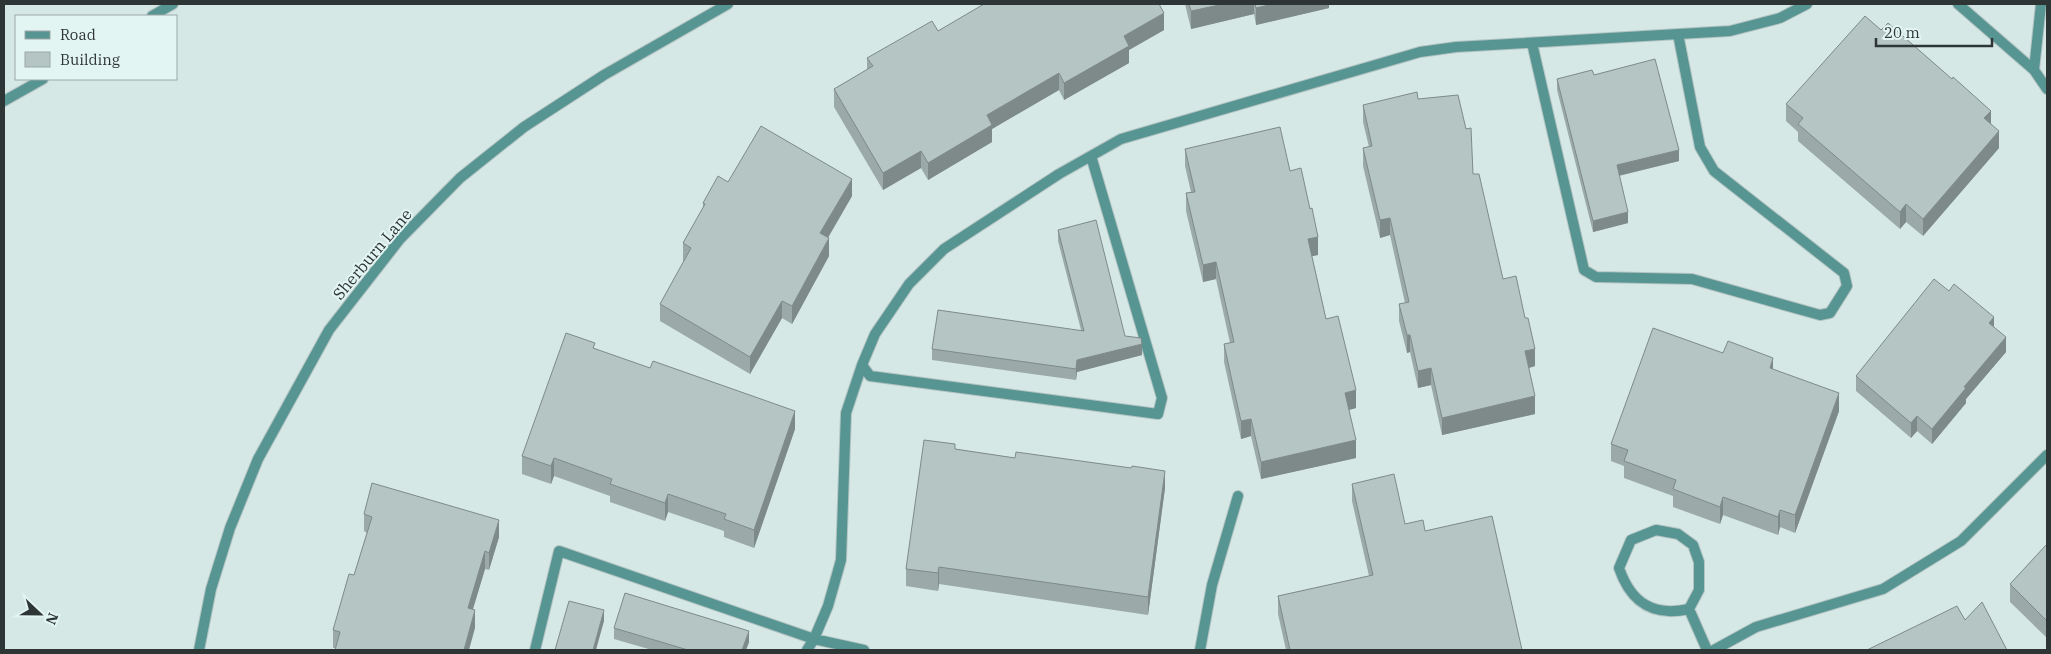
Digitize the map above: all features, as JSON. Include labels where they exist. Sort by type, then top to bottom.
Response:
[{"type":"street","points":[[154,15],[173,4]]},
{"type":"street","name":"Sherburn Lane","points":[[199,650],[211,589],[230,528],[258,459],[329,330],[400,239],[460,178],[524,127],[604,75],[728,4]]},
{"type":"street","points":[[807,650],[814,639],[828,606],[841,560],[846,413],[862,364],[875,334],[909,284],[944,249],[1059,174],[1120,139],[1420,52],[1456,48],[1730,31],[1780,18],[1807,4]]},
{"type":"street","points":[[1958,4],[2034,70],[2047,89]]},
{"type":"street","points":[[2034,70],[2041,4]]},
{"type":"street","points":[[1532,43],[1584,270],[1596,277],[1692,279],[1820,315],[1830,313],[1847,286],[1844,273],[1714,171],[1700,147],[1678,34]]},
{"type":"street","points":[[4,101],[40,80]]},
{"type":"street","points":[[862,364],[870,376],[1158,414],[1162,398],[1091,156]]},
{"type":"street","points":[[1714,650],[1756,628],[1882,589],[1961,540],[2047,455]]},
{"type":"street","points":[[1200,650],[1212,585],[1238,496]]},
{"type":"street","points":[[1656,530],[1678,534],[1693,545],[1699,562],[1699,590],[1689,609],[1672,613],[1654,610],[1630,592],[1619,568],[1632,540],[1656,530]]},
{"type":"street","points":[[535,650],[559,551],[814,639],[864,650]]},
{"type":"street","points":[[1689,609],[1707,650]]},
{"type":"building","points":[[984,4],[1159,4],[1164,13],[1124,36],[1129,46],[1064,83],[1059,73],[987,115],[992,125],[928,163],[921,151],[883,173],[834,89],[873,66],[867,58],[932,21],[938,31]]},
{"type":"building","points":[[1189,4],[1224,4],[1191,11]]},
{"type":"building","points":[[1255,4],[1273,4],[1256,8]]},
{"type":"building","points":[[1865,16],[1881,30],[1888,23],[1952,79],[1953,77],[1991,111],[1984,118],[1999,131],[1923,219],[1906,204],[1900,212],[1798,124],[1803,118],[1786,104]]},
{"type":"building","points":[[1655,59],[1679,150],[1617,165],[1628,212],[1593,221],[1557,79],[1592,70],[1594,75]]},
{"type":"building","points":[[1417,92],[1418,99],[1458,95],[1466,129],[1471,128],[1473,174],[1479,174],[1503,279],[1516,276],[1525,318],[1528,318],[1535,349],[1525,351],[1535,396],[1442,418],[1431,368],[1418,371],[1410,335],[1407,335],[1399,304],[1409,302],[1390,218],[1380,220],[1363,148],[1372,146],[1363,105]]},
{"type":"building","points":[[761,126],[852,179],[820,233],[829,238],[792,306],[782,301],[750,357],[660,304],[691,248],[683,243],[718,176],[728,182]]},
{"type":"building","points":[[1280,127],[1290,171],[1301,168],[1310,209],[1312,208],[1318,237],[1308,239],[1326,319],[1338,316],[1356,390],[1345,393],[1356,440],[1261,462],[1251,419],[1241,421],[1234,390],[1224,344],[1234,342],[1216,262],[1203,265],[1186,193],[1195,192],[1185,149]]},
{"type":"building","points":[[1096,220],[1125,336],[1141,338],[1142,344],[1077,360],[1076,369],[932,349],[938,310],[1084,331],[1058,230]]},
{"type":"building","points":[[1934,279],[1949,291],[1954,284],[1994,317],[1989,323],[2006,337],[1932,429],[1917,416],[1911,423],[1856,376]]},
{"type":"building","points":[[1653,328],[1723,353],[1728,341],[1773,358],[1770,368],[1839,393],[1795,515],[1780,510],[1778,517],[1723,497],[1720,507],[1673,489],[1676,480],[1624,461],[1628,450],[1611,444]]},
{"type":"building","points":[[566,333],[595,343],[593,348],[650,368],[653,361],[795,411],[754,530],[724,519],[726,514],[668,494],[665,503],[610,484],[612,479],[554,458],[551,466],[522,456]]},
{"type":"building","points":[[924,440],[955,444],[955,449],[1015,458],[1016,452],[1165,471],[1148,597],[939,567],[938,573],[906,569]]},
{"type":"building","points":[[1394,474],[1405,524],[1423,520],[1425,531],[1492,516],[1522,650],[1290,650],[1278,596],[1373,575],[1352,484]]},
{"type":"building","points":[[372,483],[499,520],[489,553],[485,551],[468,608],[475,610],[464,650],[335,650],[340,632],[333,630],[349,574],[354,575],[372,517],[364,514]]},
{"type":"building","points":[[2047,544],[2047,621],[2010,584]]},
{"type":"building","points":[[625,593],[749,631],[742,650],[688,650],[614,628]]},
{"type":"building","points":[[569,601],[604,610],[593,650],[555,650]]},
{"type":"building","points":[[1982,602],[2007,650],[1867,650],[1957,606],[1965,620]]}]
